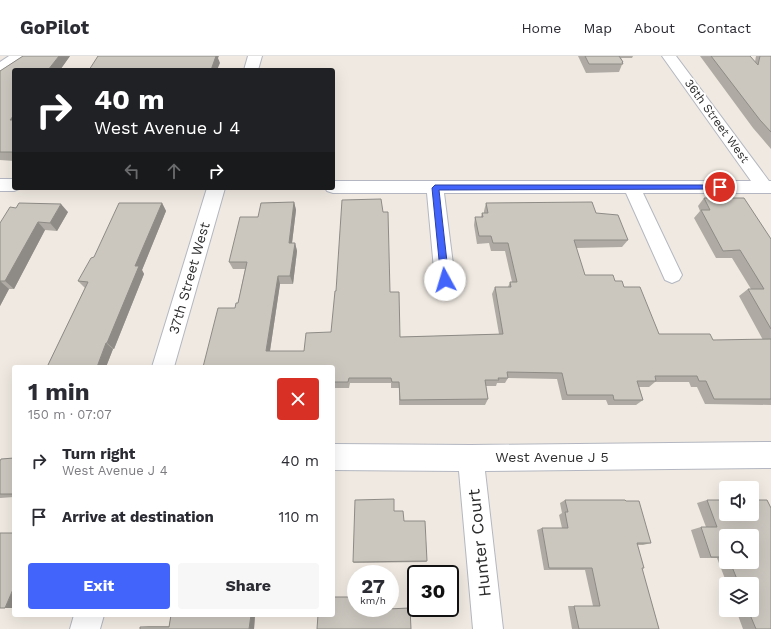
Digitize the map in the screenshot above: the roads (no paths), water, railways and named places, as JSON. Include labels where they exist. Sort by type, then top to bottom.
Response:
[{"type":"street","points":[[0,68],[18,56]]},
{"type":"street","points":[[252,68],[255,56]]},
{"type":"street","name":"36th Street West","points":[[669,56],[768,187]]},
{"type":"street","points":[[0,185],[12,185]]},
{"type":"street","points":[[335,187],[768,187]]},
{"type":"street","points":[[435,188],[445,280]]},
{"type":"street","points":[[632,188],[672,275]]},
{"type":"street","name":"37th Street West","points":[[164,365],[215,190]]},
{"type":"street","name":"West Avenue J 5","points":[[335,456],[471,458],[771,455]]},
{"type":"street","name":"Hunter Court","points":[[471,458],[488,629]]},
{"type":"street","points":[[85,629],[88,617]]}]
